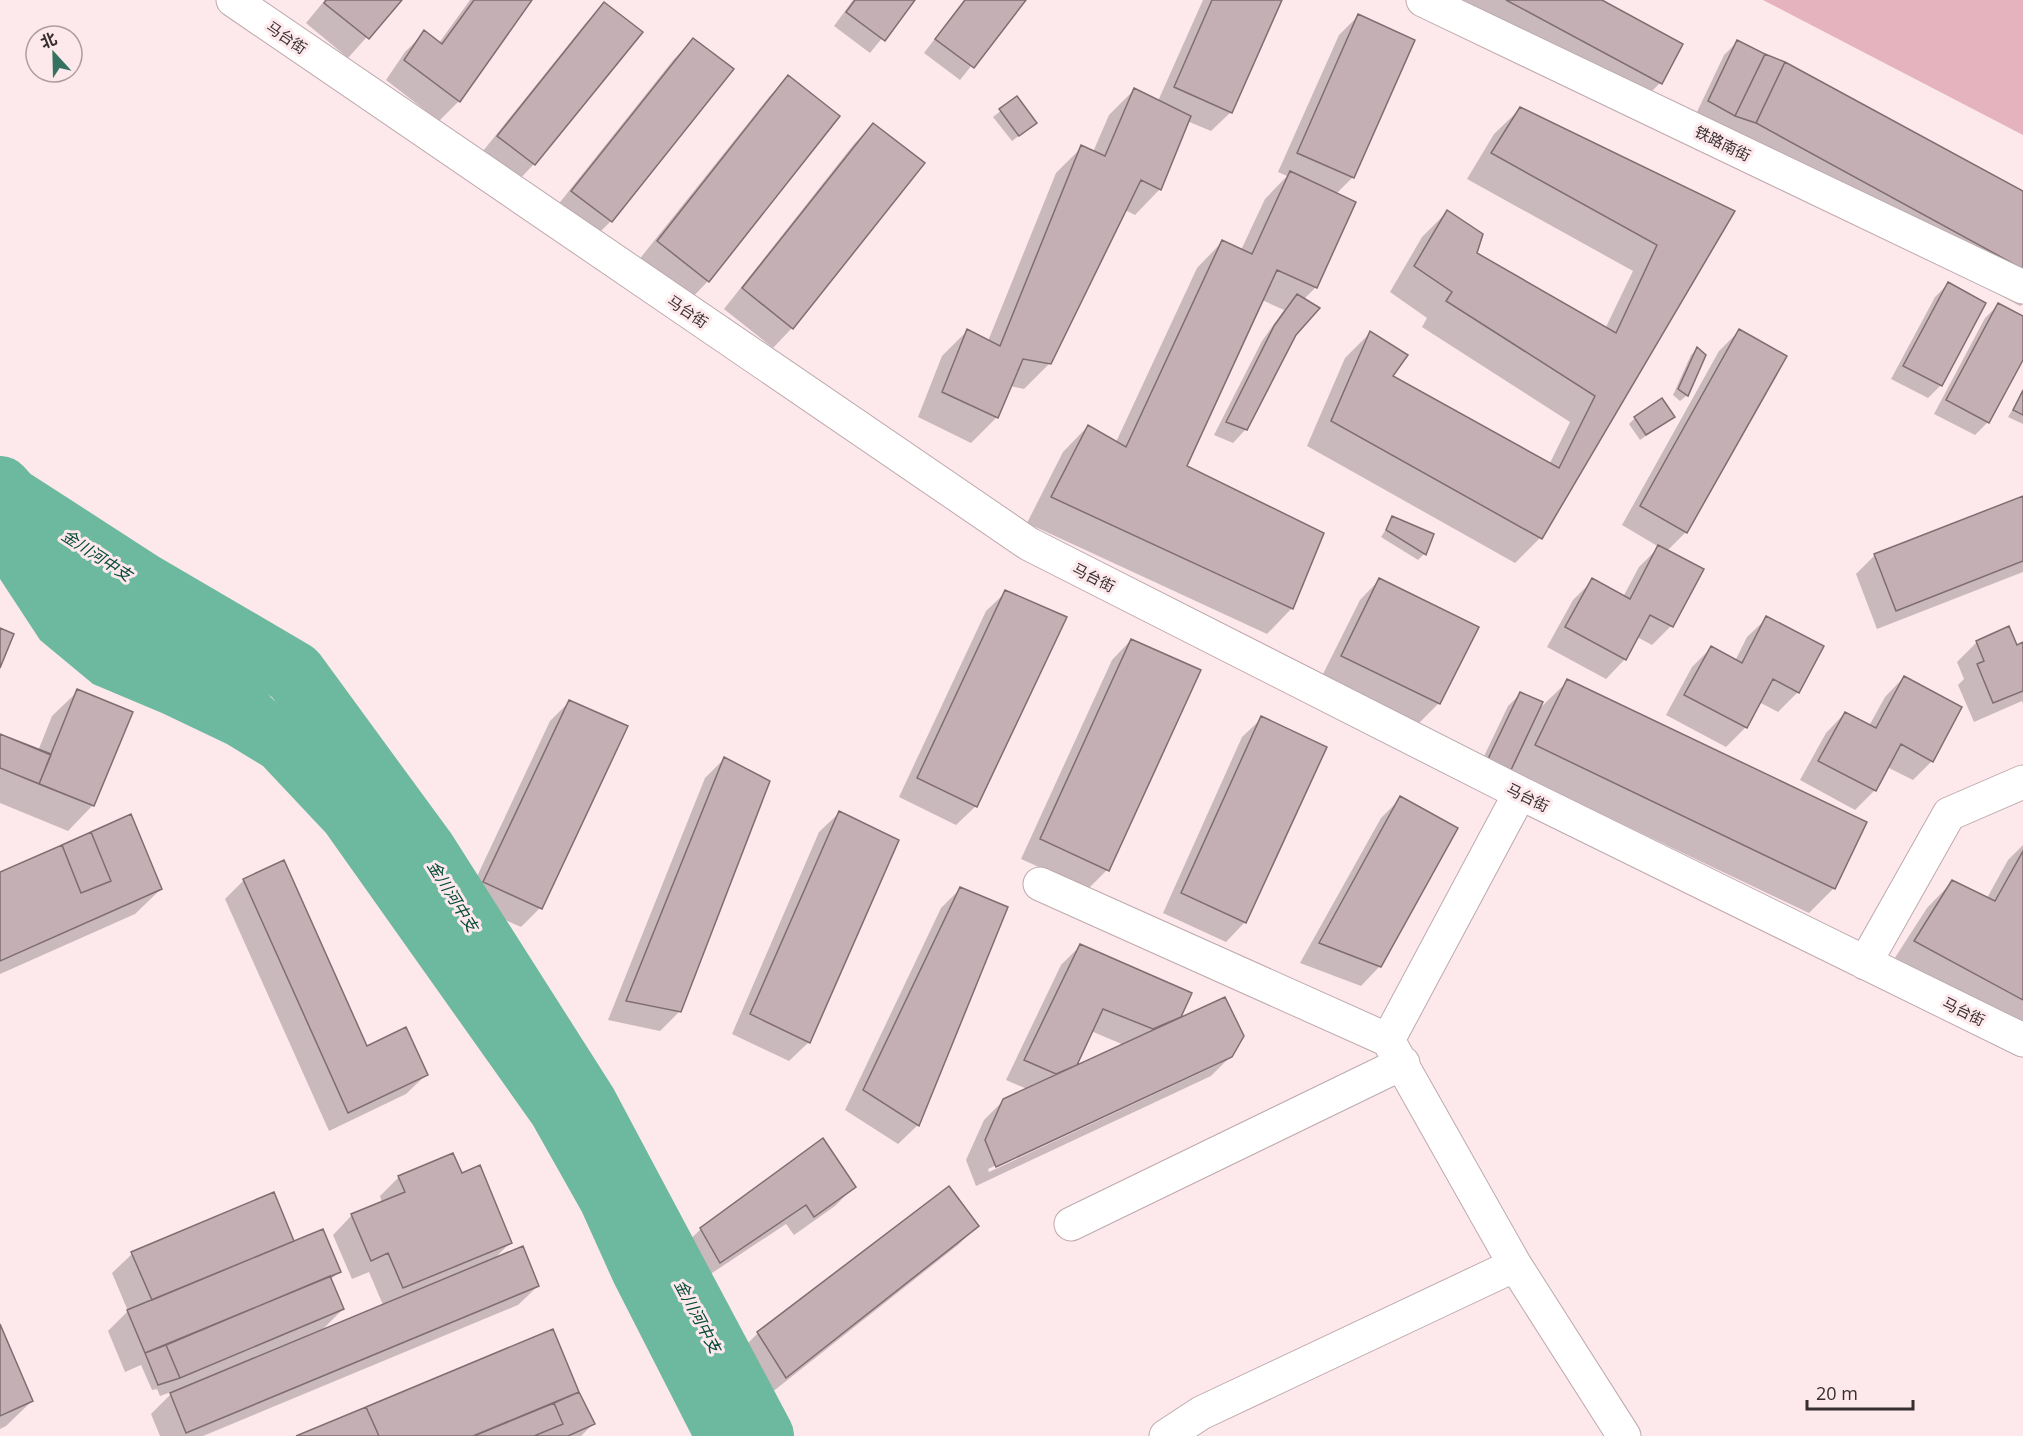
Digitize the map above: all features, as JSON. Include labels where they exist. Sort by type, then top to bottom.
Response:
[{"type":"street","name":"马台街","points":[[233,0],[1029,544],[1520,793],[2023,1040]]},
{"type":"street","name":"铁路南街","points":[[1423,0],[2023,287]]},
{"type":"street","points":[[1865,963],[1949,814],[2023,782]]},
{"type":"street","points":[[1071,1224],[1395,1052],[1520,793]]},
{"type":"street","points":[[1040,884],[1395,1052],[1515,1265],[1624,1436]]},
{"type":"street","points":[[1166,1436],[1201,1413],[1515,1265]]},
{"type":"shaded area","points":[[1763,0],[2023,0],[2023,135]]},
{"type":"shaded area","points":[[0,470],[69,542],[215,642],[308,734],[542,1067],[705,1358],[741,1436],[692,1436],[614,1283],[582,1212],[533,1125],[326,833],[263,766],[227,744],[93,684],[40,640],[0,579]]},
{"type":"building","points":[[326,0],[402,0],[369,39],[324,3]]},
{"type":"building","points":[[474,0],[532,0],[460,102],[404,60],[424,30],[442,44]]},
{"type":"building","points":[[855,0],[915,0],[885,41],[846,12]]},
{"type":"building","points":[[965,0],[1026,0],[974,68],[935,39]]},
{"type":"building","points":[[1212,0],[1282,0],[1232,113],[1174,87]]},
{"type":"building","points":[[1506,0],[1602,0],[1683,44],[1662,84]]},
{"type":"building","points":[[604,2],[643,32],[535,165],[497,136]]},
{"type":"building","points":[[1358,14],[1415,40],[1354,178],[1297,153]]},
{"type":"building","points":[[693,38],[734,69],[612,222],[571,191]]},
{"type":"building","points":[[1737,40],[1765,54],[1735,116],[1708,101]]},
{"type":"building","points":[[1765,54],[1785,62],[1756,123],[1735,116]]},
{"type":"building","points":[[1785,62],[2023,191],[2023,269],[1756,123]]},
{"type":"building","points":[[788,75],[840,116],[709,282],[657,241]]},
{"type":"building","points":[[1134,88],[1191,116],[1161,190],[1141,180],[1051,364],[1023,359],[998,418],[942,392],[967,329],[1000,346],[1081,145],[1105,156]]},
{"type":"building","points":[[1017,96],[1037,123],[1019,136],[999,109]]},
{"type":"building","points":[[1520,107],[1735,211],[1542,539],[1331,421],[1370,331],[1408,355],[1393,376],[1559,468],[1595,396],[1446,301],[1452,292],[1414,266],[1447,210],[1483,234],[1477,253],[1616,333],[1657,245],[1491,153]]},
{"type":"building","points":[[873,123],[925,163],[793,329],[742,288]]},
{"type":"building","points":[[1290,171],[1356,202],[1317,288],[1277,270],[1187,466],[1324,533],[1293,609],[1051,497],[1088,425],[1126,447],[1222,240],[1252,254]]},
{"type":"building","points":[[1948,282],[1986,303],[1942,386],[1903,366]]},
{"type":"building","points":[[1297,294],[1320,308],[1296,335],[1247,430],[1226,422],[1274,326]]},
{"type":"building","points":[[1998,303],[2023,316],[2023,360],[1989,423],[1946,400]]},
{"type":"building","points":[[1739,329],[1787,356],[1687,533],[1640,506]]},
{"type":"building","points":[[1697,347],[1706,355],[1688,396],[1678,389]]},
{"type":"building","points":[[2023,390],[2023,415],[2013,410]]},
{"type":"building","points":[[1662,398],[1675,417],[1646,435],[1634,417]]},
{"type":"building","points":[[2023,496],[2023,561],[1896,611],[1874,554]]},
{"type":"building","points":[[1392,516],[1434,534],[1426,555],[1386,530]]},
{"type":"building","points":[[1658,545],[1704,569],[1673,627],[1650,615],[1626,660],[1565,627],[1592,578],[1630,599]]},
{"type":"building","points":[[1379,578],[1479,627],[1440,704],[1341,656]]},
{"type":"building","points":[[1005,590],[1067,617],[977,807],[917,778]]},
{"type":"building","points":[[1766,616],[1824,646],[1799,693],[1773,679],[1747,728],[1684,695],[1711,646],[1742,663]]},
{"type":"building","points":[[2009,626],[2017,645],[2023,642],[2023,691],[1993,703],[1977,664],[1984,661],[1976,641]]},
{"type":"building","points":[[0,628],[14,634],[0,668]]},
{"type":"building","points":[[0,628],[14,634],[0,668]]},
{"type":"building","points":[[1131,639],[1201,670],[1109,871],[1040,839]]},
{"type":"building","points":[[1904,676],[1962,707],[1933,762],[1901,744],[1876,791],[1818,761],[1845,712],[1876,728]]},
{"type":"building","points":[[1567,679],[1867,822],[1835,889],[1535,745]]},
{"type":"building","points":[[77,689],[133,712],[94,806],[0,768],[0,734],[51,754]]},
{"type":"building","points":[[77,689],[133,712],[94,806],[39,784]]},
{"type":"building","points":[[1520,692],[1543,702],[1511,770],[1488,759]]},
{"type":"building","points":[[569,700],[628,726],[542,909],[483,882]]},
{"type":"building","points":[[1261,716],[1327,747],[1246,923],[1181,893]]},
{"type":"building","points":[[0,734],[51,755],[39,784],[0,768]]},
{"type":"building","points":[[724,757],[770,781],[681,1012],[626,1001]]},
{"type":"building","points":[[1400,796],[1458,828],[1381,967],[1319,943]]},
{"type":"building","points":[[839,811],[899,840],[810,1043],[750,1014]]},
{"type":"building","points":[[131,814],[162,889],[0,961],[0,872],[62,845],[81,893],[111,881],[91,832]]},
{"type":"building","points":[[91,832],[111,881],[81,893],[62,845]]},
{"type":"building","points":[[2023,851],[2023,1000],[1914,941],[1952,880],[1995,901]]},
{"type":"building","points":[[284,860],[367,1046],[406,1027],[428,1075],[348,1113],[243,879]]},
{"type":"building","points":[[960,887],[1008,907],[919,1126],[863,1090]]},
{"type":"building","points":[[1080,944],[1192,993],[1181,1017],[1153,1029],[1103,1009],[1077,1065],[1056,1074],[1024,1060]]},
{"type":"building","points":[[1225,997],[1244,1036],[1232,1057],[996,1167],[985,1140],[1003,1099]]},
{"type":"building","points":[[823,1138],[856,1187],[814,1217],[806,1205],[720,1263],[700,1228]]},
{"type":"building","points":[[453,1153],[462,1173],[480,1165],[512,1243],[403,1288],[388,1253],[371,1261],[351,1214],[405,1192],[398,1176]]},
{"type":"building","points":[[949,1186],[979,1226],[786,1378],[757,1332]]},
{"type":"building","points":[[274,1192],[294,1241],[152,1300],[131,1252]]},
{"type":"building","points":[[323,1229],[341,1272],[145,1353],[127,1310]]},
{"type":"building","points":[[523,1246],[539,1286],[186,1433],[170,1393]]},
{"type":"building","points":[[330,1276],[344,1309],[180,1378],[166,1345]]},
{"type":"building","points":[[0,1324],[33,1401],[0,1416]]},
{"type":"building","points":[[553,1329],[579,1392],[473,1436],[379,1436],[366,1407]]},
{"type":"building","points":[[166,1345],[180,1378],[158,1385],[145,1353]]},
{"type":"building","points":[[579,1392],[595,1424],[568,1436],[534,1436],[563,1424],[554,1403]]},
{"type":"building","points":[[554,1403],[563,1424],[534,1436],[474,1436]]},
{"type":"building","points":[[366,1407],[379,1436],[296,1436]]},
{"type":"waterway","name":"金川河中支","points":[[0,488],[9,498],[142,584],[294,673],[425,852],[586,1105],[762,1436]]}]
